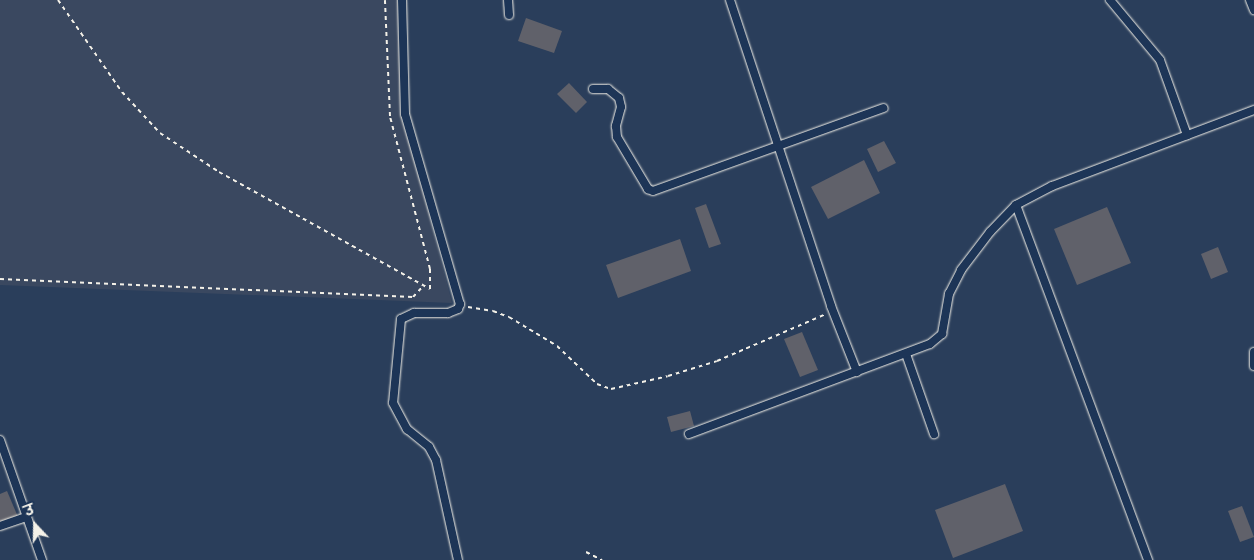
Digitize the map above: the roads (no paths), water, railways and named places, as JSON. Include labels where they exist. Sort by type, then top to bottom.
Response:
[{"type":"street","points":[[402,0],[405,114],[460,306],[448,313],[414,312],[401,318],[393,403],[407,429],[429,447],[436,460],[458,560]]},
{"type":"street","points":[[508,0],[509,14]]},
{"type":"street","points":[[730,0],[833,311],[857,372]]},
{"type":"street","points":[[1110,0],[1160,60],[1187,135]]},
{"type":"street","points":[[1250,0],[1254,10]]},
{"type":"street","points":[[593,89],[608,89],[619,98],[621,112],[616,126],[617,137],[651,190],[884,108]]},
{"type":"street","points":[[689,434],[906,354],[940,337],[953,284],[990,232],[1016,206],[1052,186],[1254,110]]},
{"type":"street","points":[[1016,206],[1148,560]]},
{"type":"street","points":[[1254,352],[1254,366]]},
{"type":"street","points":[[906,354],[934,434]]},
{"type":"street","points":[[0,440],[42,560]]},
{"type":"street","points":[[0,526],[26,517]]}]
